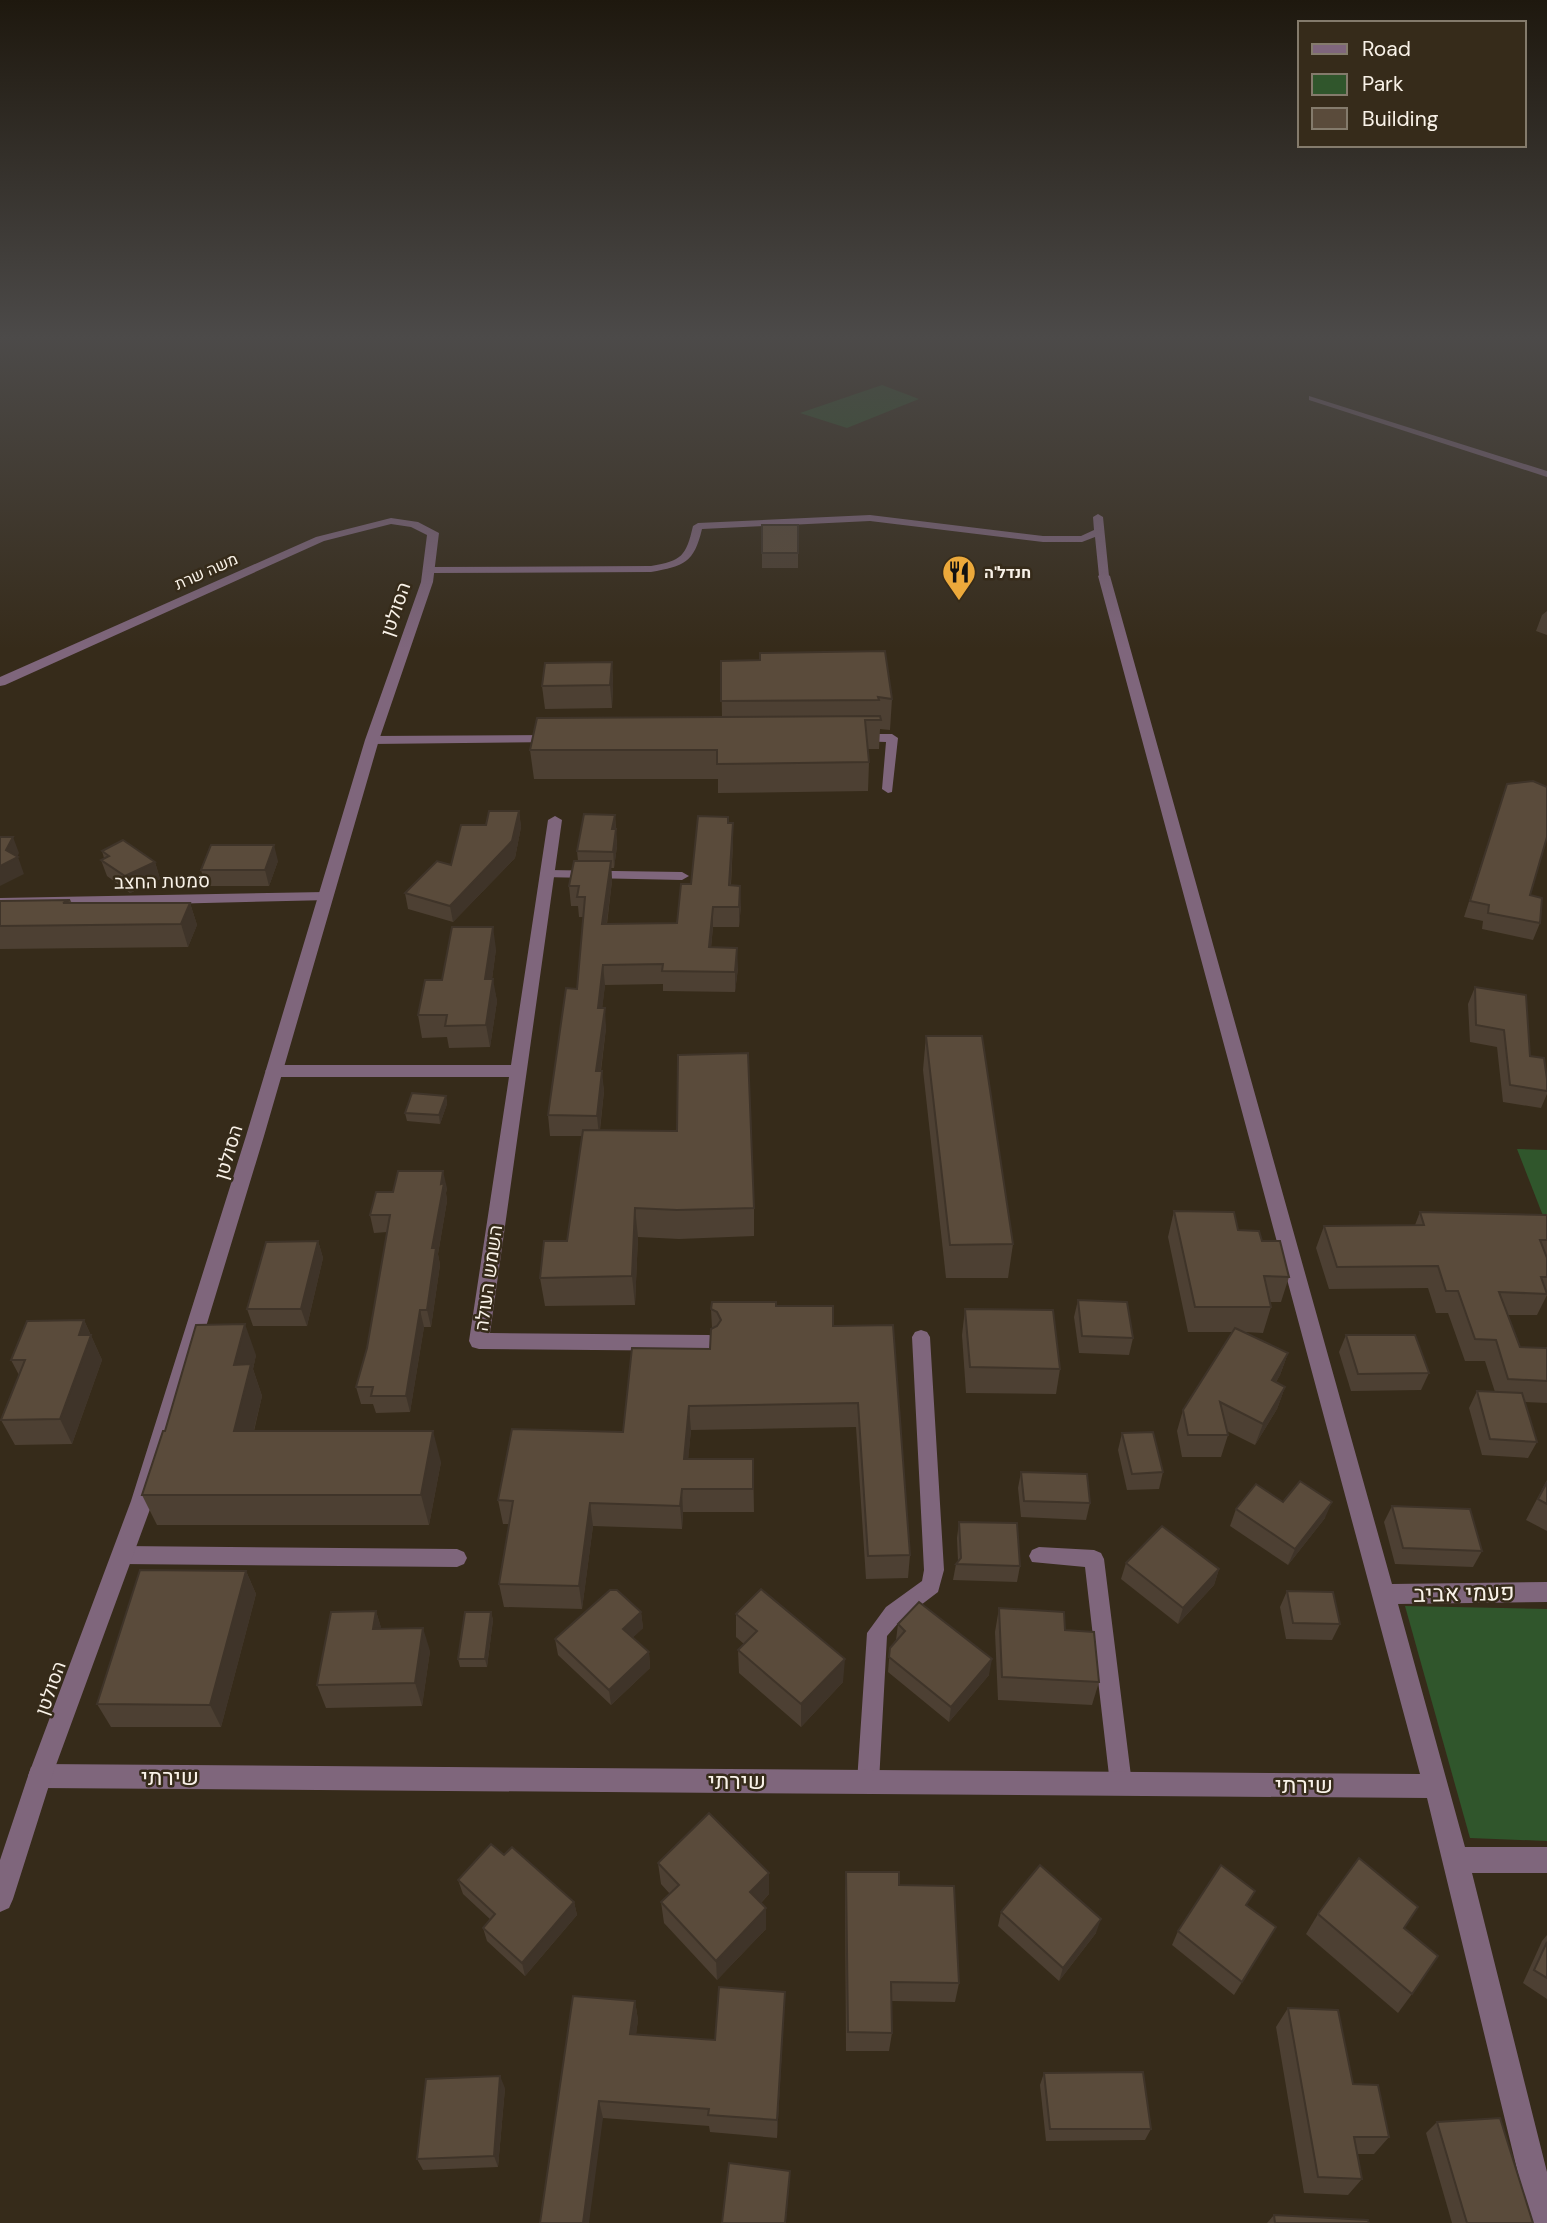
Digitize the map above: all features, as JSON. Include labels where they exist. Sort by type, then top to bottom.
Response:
[{"type":"street","name":"משה שרת","points":[[0,682],[320,538],[391,521],[414,524],[433,533]]},
{"type":"street","name":"הסולטן","points":[[0,1899],[40,1776],[146,1488],[372,740],[427,582],[433,533]]},
{"type":"street","points":[[1104,576],[1456,1860],[1545,2223]]},
{"type":"street","name":"השמש העולה","points":[[555,820],[479,1340],[709,1343]]},
{"type":"street","name":"סמטת החצב","points":[[0,903],[325,897]]},
{"type":"street","points":[[274,1071],[517,1071]]},
{"type":"street","name":"פעמי אביב","points":[[1381,1594],[1547,1592]]},
{"type":"street","name":"שירתי","points":[[40,1776],[1435,1786]]},
{"type":"street","points":[[1456,1860],[1547,1860]]},
{"type":"lane","points":[[1447,442],[1547,474]]},
{"type":"lane","points":[[1098,517],[1104,576]]},
{"type":"lane","points":[[429,570],[651,569],[681,564],[692,555],[698,526],[870,518],[1043,538],[1082,539],[1099,532]]},
{"type":"lane","points":[[851,738],[892,738],[888,789]]},
{"type":"lane","points":[[372,740],[564,739]]},
{"type":"lane","points":[[547,874],[682,876]]},
{"type":"lane","points":[[868,1782],[877,1633],[893,1614],[931,1586],[934,1570],[921,1337]]},
{"type":"lane","points":[[122,1555],[457,1558]]},
{"type":"lane","points":[[1039,1556],[1094,1559],[1121,1784]]},
{"type":"green space","points":[[1517,1149],[1547,1150],[1547,1226]]},
{"type":"green space","points":[[1405,1606],[1547,1609],[1547,1841],[1470,1838]]},
{"type":"building","points":[[762,525],[798,525],[798,553],[762,553]]},
{"type":"building","points":[[885,651],[892,699],[878,697],[879,700],[721,701],[721,661],[760,660],[760,653]]},
{"type":"building","points":[[612,662],[610,685],[542,686],[545,663]]},
{"type":"building","points":[[880,716],[881,720],[865,720],[869,762],[717,764],[717,750],[530,750],[537,718]]},
{"type":"building","points":[[1533,781],[1547,787],[1547,837],[1530,895],[1542,898],[1540,923],[1488,913],[1489,905],[1470,901],[1507,784]]},
{"type":"building","points":[[489,811],[519,811],[512,841],[450,906],[405,893],[437,861],[451,865],[461,825],[486,825]]},
{"type":"building","points":[[584,814],[615,815],[612,829],[616,829],[613,852],[577,851]]},
{"type":"building","points":[[698,816],[728,817],[728,823],[733,823],[729,885],[740,886],[739,907],[713,907],[709,947],[737,948],[735,972],[662,971],[663,964],[603,965],[598,1008],[605,1008],[596,1071],[602,1071],[597,1116],[548,1115],[566,988],[577,989],[585,897],[577,897],[579,886],[569,886],[574,861],[611,861],[602,924],[677,923],[681,884],[691,884]]},
{"type":"building","points":[[0,837],[13,837],[6,850],[18,857],[0,866]]},
{"type":"building","points":[[123,840],[155,862],[125,876],[101,860],[109,856],[102,851]]},
{"type":"building","points":[[211,845],[274,845],[265,870],[201,870]]},
{"type":"building","points":[[70,900],[63,903],[190,903],[181,924],[0,926],[0,901]]},
{"type":"building","points":[[452,927],[493,927],[485,979],[493,979],[486,1025],[445,1026],[447,1015],[418,1015],[425,980],[442,980]]},
{"type":"building","points":[[1475,987],[1526,995],[1530,1056],[1544,1058],[1547,1091],[1510,1085],[1504,1030],[1476,1025]]},
{"type":"building","points":[[926,1036],[982,1036],[1013,1244],[950,1245]]},
{"type":"building","points":[[748,1053],[754,1208],[635,1208],[632,1276],[540,1278],[544,1241],[567,1241],[583,1130],[677,1131],[678,1055]]},
{"type":"building","points":[[412,1093],[446,1096],[439,1115],[405,1113]]},
{"type":"building","points":[[398,1171],[443,1171],[441,1184],[444,1183],[432,1248],[436,1248],[427,1310],[420,1310],[406,1396],[371,1396],[373,1387],[356,1387],[367,1348],[390,1215],[370,1215],[376,1192],[393,1192]]},
{"type":"building","points":[[1174,1211],[1234,1212],[1238,1230],[1259,1231],[1262,1241],[1280,1241],[1289,1277],[1264,1276],[1271,1307],[1195,1307]]},
{"type":"building","points":[[1420,1212],[1547,1215],[1547,1240],[1540,1240],[1547,1258],[1547,1277],[1541,1277],[1547,1294],[1499,1292],[1520,1347],[1547,1348],[1547,1381],[1508,1379],[1496,1340],[1475,1339],[1458,1291],[1446,1291],[1438,1266],[1337,1267],[1324,1226],[1424,1225]]},
{"type":"building","points":[[318,1241],[301,1309],[247,1309],[266,1242]]},
{"type":"building","points":[[1078,1300],[1127,1302],[1133,1338],[1082,1336]]},
{"type":"building","points":[[712,1302],[776,1302],[776,1306],[833,1306],[833,1326],[893,1325],[910,1555],[868,1556],[858,1403],[689,1406],[684,1459],[753,1459],[753,1489],[682,1489],[680,1506],[590,1503],[579,1586],[499,1584],[513,1501],[498,1500],[512,1429],[623,1432],[632,1348],[710,1349],[711,1329],[721,1320],[717,1312],[711,1309]]},
{"type":"building","points":[[965,1309],[1053,1310],[1060,1369],[970,1367]]},
{"type":"building","points":[[84,1320],[79,1335],[91,1335],[60,1419],[1,1420],[25,1360],[11,1360],[27,1321]]},
{"type":"building","points":[[245,1324],[234,1365],[251,1364],[234,1431],[433,1431],[421,1495],[142,1495],[165,1431],[196,1325]]},
{"type":"building","points":[[1235,1328],[1288,1353],[1272,1380],[1285,1387],[1263,1424],[1220,1402],[1228,1435],[1188,1435],[1183,1410]]},
{"type":"building","points":[[1346,1335],[1415,1335],[1429,1373],[1358,1374]]},
{"type":"building","points":[[1477,1391],[1522,1393],[1537,1442],[1490,1439]]},
{"type":"building","points":[[1153,1432],[1163,1472],[1132,1474],[1122,1433]]},
{"type":"building","points":[[1021,1472],[1087,1474],[1090,1503],[1024,1501]]},
{"type":"building","points":[[1300,1481],[1332,1502],[1295,1549],[1236,1509],[1256,1484],[1283,1502]]},
{"type":"building","points":[[1547,1482],[1547,1504],[1538,1499]]},
{"type":"building","points":[[1392,1506],[1470,1509],[1482,1551],[1403,1548]]},
{"type":"building","points":[[959,1522],[1017,1523],[1020,1566],[956,1564],[961,1558]]},
{"type":"building","points":[[1162,1526],[1219,1569],[1183,1608],[1126,1563]]},
{"type":"building","points":[[140,1570],[246,1571],[210,1705],[97,1704]]},
{"type":"building","points":[[761,1589],[845,1659],[801,1704],[738,1650],[757,1631],[736,1614]]},
{"type":"building","points":[[610,1590],[617,1590],[641,1612],[623,1629],[649,1652],[609,1690],[555,1639]]},
{"type":"building","points":[[1287,1591],[1333,1592],[1340,1624],[1293,1623]]},
{"type":"building","points":[[919,1602],[992,1659],[951,1707],[889,1657],[890,1648],[905,1631],[898,1624]]},
{"type":"building","points":[[999,1608],[1064,1612],[1065,1630],[1094,1632],[1099,1682],[1002,1677]]},
{"type":"building","points":[[376,1611],[373,1629],[423,1628],[415,1683],[317,1685],[331,1612]]},
{"type":"building","points":[[465,1612],[491,1612],[485,1659],[458,1659]]},
{"type":"building","points":[[709,1813],[769,1873],[750,1892],[766,1908],[716,1961],[661,1902],[679,1885],[658,1863]]},
{"type":"building","points":[[491,1844],[504,1855],[512,1847],[574,1902],[522,1963],[483,1928],[495,1914],[458,1880]]},
{"type":"building","points":[[1359,1858],[1418,1907],[1404,1928],[1438,1956],[1412,1994],[1318,1914]]},
{"type":"building","points":[[1040,1865],[1101,1919],[1063,1968],[1001,1912]]},
{"type":"building","points":[[1221,1865],[1255,1891],[1246,1905],[1276,1927],[1242,1982],[1178,1931]]},
{"type":"building","points":[[846,1872],[899,1872],[899,1885],[954,1886],[959,1983],[891,1982],[892,2033],[848,2032]]},
{"type":"building","points":[[1547,1942],[1547,1978],[1534,1970]]},
{"type":"building","points":[[719,1987],[785,1992],[777,2120],[708,2115],[709,2109],[599,2101],[583,2223],[540,2223],[573,1996],[635,2001],[630,2034],[715,2040]]},
{"type":"building","points":[[1288,2008],[1338,2010],[1353,2084],[1378,2085],[1389,2137],[1354,2137],[1362,2179],[1318,2177]]},
{"type":"building","points":[[1143,2072],[1151,2129],[1050,2129],[1044,2073]]},
{"type":"building","points":[[500,2076],[494,2156],[417,2159],[426,2079]]},
{"type":"building","points":[[1500,2118],[1533,2223],[1467,2223],[1437,2122]]},
{"type":"building","points":[[729,2163],[790,2171],[785,2223],[722,2223]]},
{"type":"building","points":[[1274,2215],[1368,2220],[1369,2223],[1275,2223]]},
{"type":"place","name":"חנדל'ה","points":[[959,602]]}]
